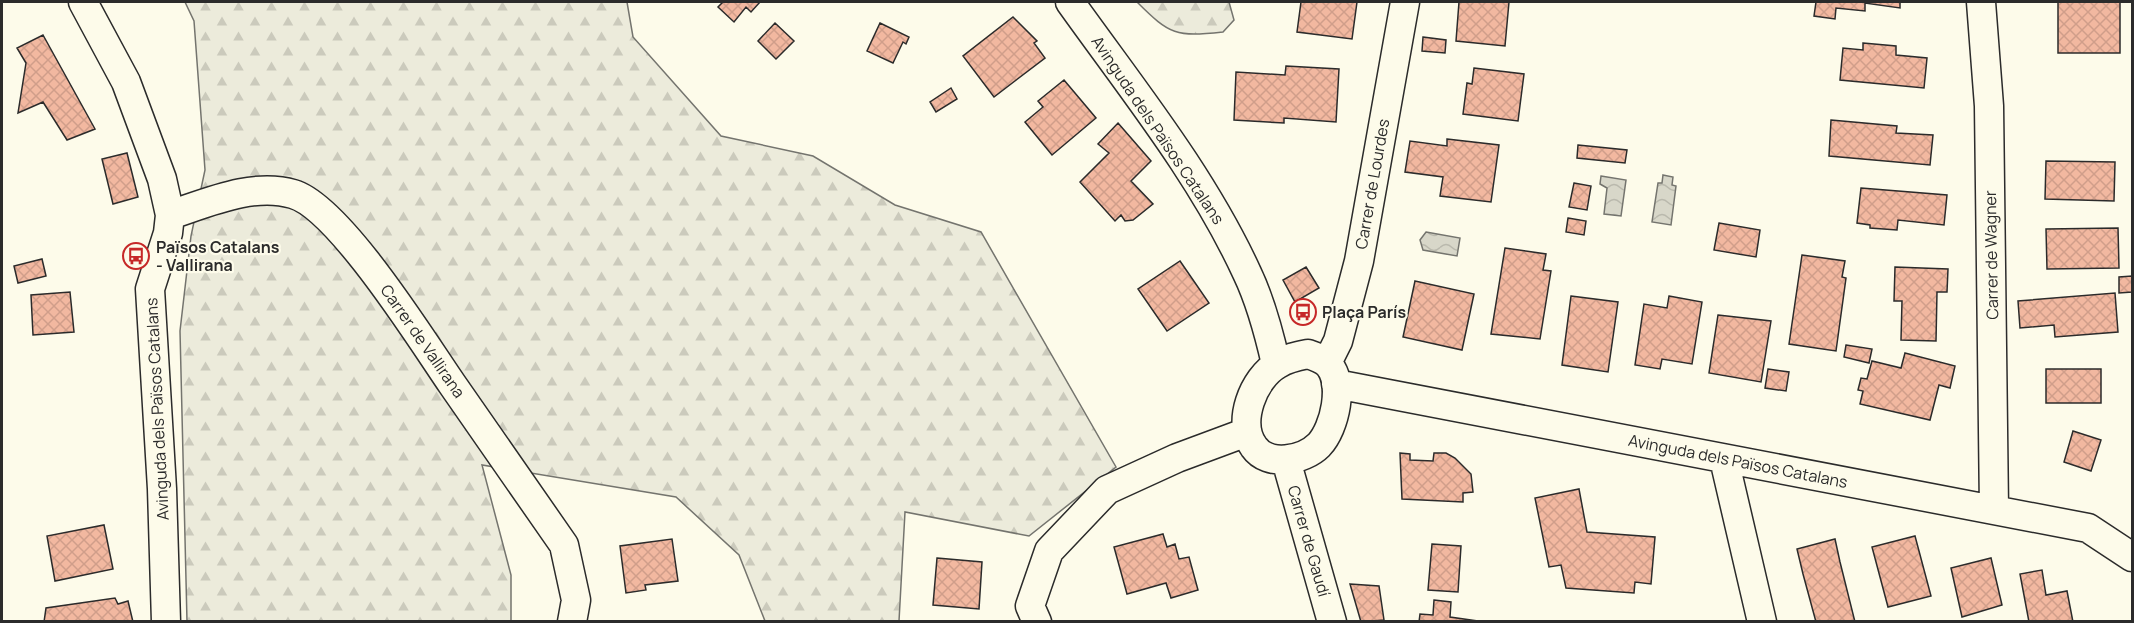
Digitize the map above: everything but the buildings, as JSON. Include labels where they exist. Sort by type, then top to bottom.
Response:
[{"type":"street","name":"Avinguda dels Països Catalans","points":[[83,2],[126,82],[162,179],[170,216],[168,233],[150,290],[162,489],[166,621]]},
{"type":"street","name":"Avinguda dels Països Catalans","points":[[1070,2],[1213,206],[1248,273],[1265,318],[1276,364]]},
{"type":"street","name":"Carrer de Lourdes","points":[[1332,373],[1359,261],[1405,2]]},
{"type":"street","name":"Carrer de Wagner","points":[[1981,2],[1989,106],[1994,509]]},
{"type":"street","name":"Carrer de Vallirana","points":[[170,216],[230,196],[263,190],[294,194],[316,206],[369,265],[564,545],[576,600],[572,621]]},
{"type":"street","points":[[1308,354],[1332,373],[1335,414],[1319,445],[1286,460],[1264,457],[1253,447],[1247,432],[1245,415],[1259,385],[1276,364],[1308,354]]},
{"type":"street","name":"Avinguda dels Països Catalans","points":[[1332,373],[1724,459],[2088,528],[2133,557]]},
{"type":"street","points":[[1037,621],[1030,606],[1049,551],[1107,490],[1177,458],[1247,432]]},
{"type":"street","points":[[1724,459],[1762,621]]},
{"type":"street","name":"Carrer de Gaudí","points":[[1286,460],[1332,621]]},
{"type":"green space","points":[[185,2],[627,2],[633,37],[721,136],[813,156],[895,205],[981,232],[1116,467],[1029,536],[905,512],[899,621],[765,621],[739,555],[676,497],[482,465],[511,575],[511,621],[187,621],[180,331],[191,236],[205,170],[194,21]]},
{"type":"green space","points":[[1137,2],[1229,2],[1234,20],[1223,32],[1184,33],[1166,27]]},
{"type":"water","points":[[1663,175],[1673,177],[1672,185],[1676,186],[1671,225],[1652,222],[1658,183],[1662,183]]},
{"type":"water","points":[[1601,176],[1626,180],[1621,216],[1604,214],[1607,188],[1600,184]]},
{"type":"water","points":[[1426,232],[1460,238],[1457,256],[1423,250],[1420,240]]},
{"type":"place","name":"Països Catalans - Vallirana","points":[[136,256]]},
{"type":"place","name":"Plaça París","points":[[1303,312]]}]
